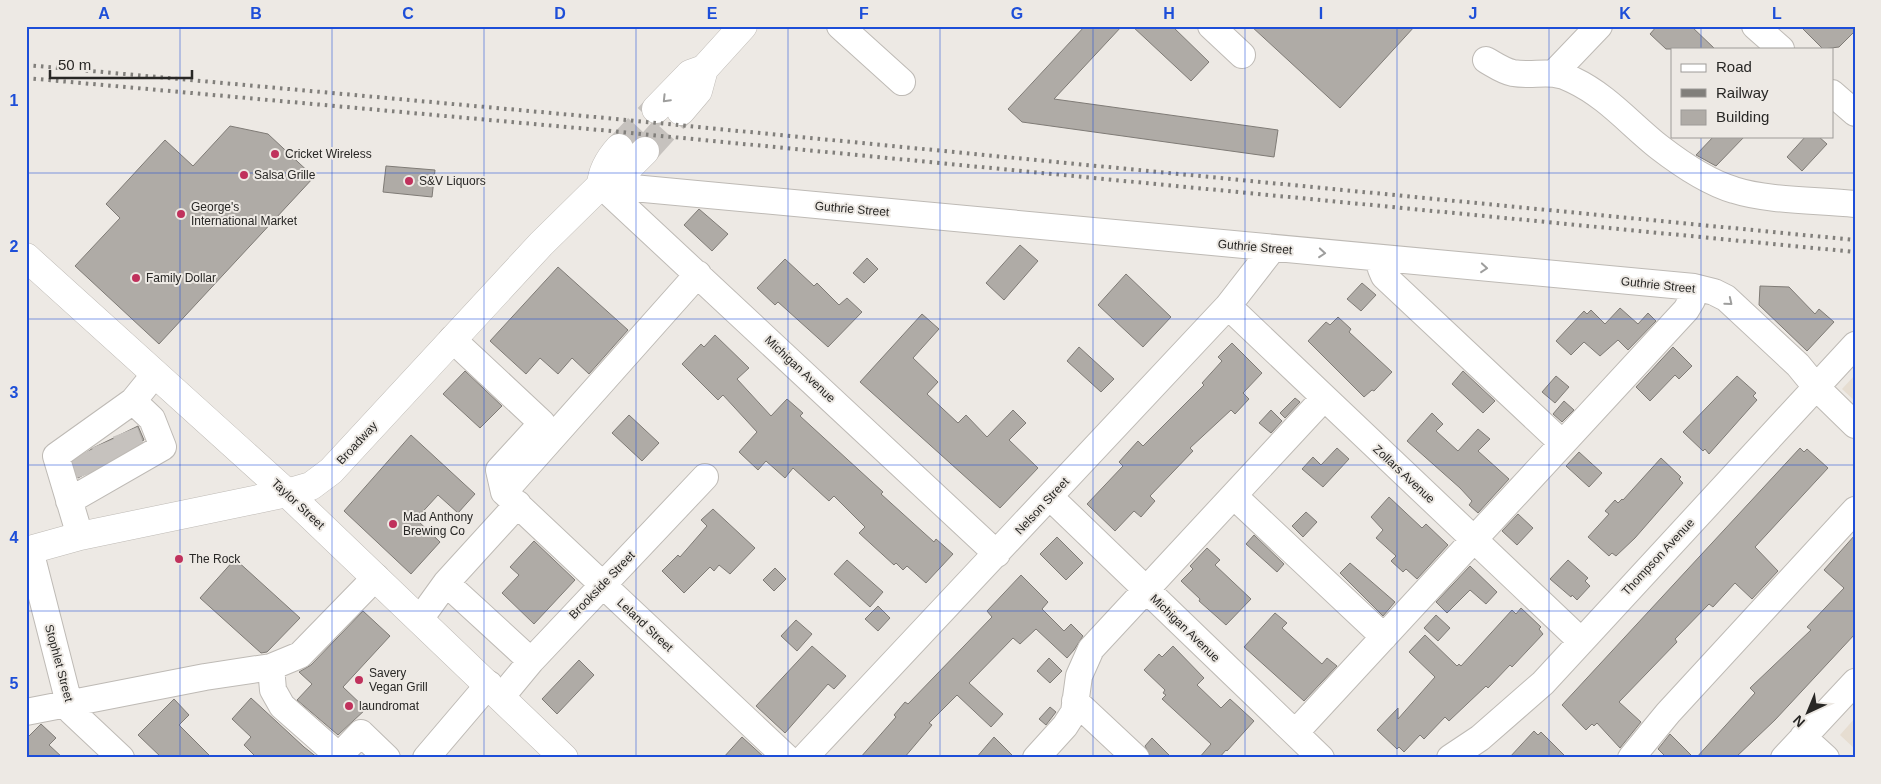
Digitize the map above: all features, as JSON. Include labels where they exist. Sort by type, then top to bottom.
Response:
[{"type":"main road","points":[[668,110],[690,74],[704,69],[743,26]]},
{"type":"main road","name":"Broadway","points":[[28,550],[80,536],[287,493],[311,486],[330,471],[541,244],[601,185],[604,169],[632,149]]},
{"type":"main road","name":"Taylor Street","points":[[26,256],[287,493],[496,690],[564,758]]},
{"type":"street","points":[[840,26],[902,82]]},
{"type":"street","points":[[1211,26],[1242,56]]},
{"type":"street","points":[[1555,72],[1599,26]]},
{"type":"street","points":[[1755,26],[1780,48]]},
{"type":"street","points":[[1486,60],[1501,69],[1514,73],[1555,72],[1571,79],[1603,98],[1657,145],[1682,164],[1709,180],[1743,192],[1855,204]]},
{"type":"street","points":[[1834,95],[1855,113]]},
{"type":"street","name":"Guthrie Street","points":[[601,185],[1694,288],[1714,292],[1726,298],[1798,365],[1816,387],[1853,420]]},
{"type":"street","name":"Michigan Avenue","points":[[601,185],[996,554]]},
{"type":"street","name":"Nelson Street","points":[[804,758],[1050,498],[1228,306],[1273,248]]},
{"type":"street","points":[[1380,258],[1384,276],[1562,443]]},
{"type":"street","points":[[420,619],[511,498],[698,274]]},
{"type":"street","points":[[1295,733],[1686,310],[1692,300],[1694,288]]},
{"type":"street","name":"Zollars Avenue","points":[[1228,306],[1581,641]]},
{"type":"street","points":[[452,339],[542,423],[499,470],[511,498]]},
{"type":"street","name":"Thompson Avenue","points":[[1450,758],[1480,738],[1543,683],[1855,345]]},
{"type":"street","points":[[69,501],[109,448],[155,374]]},
{"type":"street","points":[[1036,758],[1065,726],[1074,712],[1079,676],[1091,649],[1147,591],[1324,398]]},
{"type":"street","points":[[80,536],[56,456],[109,448]]},
{"type":"street","name":"Brookside Street","points":[[426,758],[496,690],[531,661],[705,477]]},
{"type":"street","points":[[1234,496],[1384,637]]},
{"type":"street","name":"Leland Street","points":[[511,498],[787,758]]},
{"type":"street","name":"Michigan Avenue","points":[[1050,498],[1321,758]]},
{"type":"street","points":[[1631,758],[1668,713],[1855,510]]},
{"type":"street","name":"Stophlet Street","points":[[28,550],[71,711],[121,758]]},
{"type":"street","points":[[26,712],[205,677],[271,667],[300,655],[376,578]]},
{"type":"street","points":[[446,583],[531,661]]},
{"type":"street","points":[[271,667],[273,690],[282,706],[340,757],[361,733],[387,758]]},
{"type":"street","points":[[1784,758],[1855,682]]},
{"type":"street","points":[[1075,701],[1136,758]]},
{"type":"street","points":[[1803,737],[1826,758]]},
{"type":"shaded area","points":[[1855,375],[1855,401],[1842,389]]},
{"type":"shaded area","points":[[1855,718],[1855,749],[1840,735]]},
{"type":"building","points":[[1085,26],[1122,26],[1054,99],[1278,130],[1274,157],[1022,122],[1008,109]]},
{"type":"building","points":[[1132,26],[1172,26],[1209,62],[1191,81]]},
{"type":"building","points":[[1251,26],[1415,26],[1340,108]]},
{"type":"building","points":[[1657,26],[1691,26],[1714,48],[1666,49],[1650,34]]},
{"type":"building","points":[[1800,26],[1855,26],[1855,31],[1839,47],[1822,48]]},
{"type":"building","points":[[230,126],[268,134],[314,177],[159,344],[75,266],[120,218],[106,204],[165,140],[193,166]]},
{"type":"building","points":[[1712,138],[1743,138],[1716,166],[1696,155]]},
{"type":"building","points":[[1804,138],[1820,138],[1827,144],[1802,171],[1787,157]]},
{"type":"building","name":"S&V Liquors","points":[[386,166],[435,170],[432,197],[383,192]]},
{"type":"building","points":[[699,209],[728,234],[712,251],[684,225]]},
{"type":"building","points":[[1020,245],[1038,261],[1004,300],[986,283]]},
{"type":"building","points":[[867,258],[878,269],[864,283],[853,273]]},
{"type":"building","points":[[785,259],[814,286],[817,283],[839,305],[847,298],[862,312],[828,347],[778,302],[775,305],[757,288]]},
{"type":"building","points":[[558,267],[628,330],[589,374],[572,358],[558,374],[540,358],[526,374],[490,341]]},
{"type":"building","points":[[1126,274],[1171,317],[1143,347],[1098,305]]},
{"type":"building","points":[[1362,283],[1376,295],[1361,311],[1347,299]]},
{"type":"building","points":[[1760,286],[1789,287],[1815,314],[1819,309],[1834,322],[1807,351],[1759,305]]},
{"type":"building","points":[[1620,308],[1638,324],[1648,313],[1656,321],[1628,350],[1618,340],[1600,356],[1584,342],[1571,355],[1556,341],[1584,311],[1587,314],[1591,310],[1605,324]]},
{"type":"building","points":[[922,314],[939,329],[913,358],[938,382],[927,394],[958,423],[966,415],[987,437],[1013,410],[1026,423],[1009,440],[1038,468],[1000,508],[860,382]]},
{"type":"building","points":[[1338,317],[1351,329],[1349,332],[1392,372],[1374,391],[1372,390],[1364,397],[1308,341],[1326,322],[1330,325]]},
{"type":"building","points":[[715,335],[749,368],[737,379],[771,416],[787,399],[803,413],[800,416],[883,492],[881,494],[934,542],[936,539],[953,554],[926,583],[907,566],[903,570],[896,563],[894,565],[859,533],[865,527],[834,496],[829,501],[793,468],[785,478],[766,461],[758,470],[739,452],[757,432],[723,395],[718,400],[682,364],[701,344],[704,347]]},
{"type":"building","points":[[1232,343],[1262,373],[1243,393],[1249,399],[1235,414],[1231,410],[1190,448],[1193,451],[1150,496],[1155,501],[1141,517],[1134,511],[1115,531],[1087,504],[1123,466],[1119,462],[1138,441],[1143,446],[1204,385],[1202,383],[1222,361],[1218,357]]},
{"type":"building","points":[[1079,347],[1114,379],[1101,392],[1067,361]]},
{"type":"building","points":[[1673,347],[1692,366],[1679,379],[1675,375],[1650,401],[1636,387]]},
{"type":"building","points":[[465,371],[502,406],[480,428],[443,394]]},
{"type":"building","points":[[1463,371],[1495,401],[1483,413],[1452,384]]},
{"type":"building","points":[[1556,376],[1569,387],[1555,403],[1542,392]]},
{"type":"building","points":[[1737,376],[1756,393],[1753,396],[1757,400],[1709,454],[1705,449],[1703,451],[1683,432]]},
{"type":"building","points":[[1295,398],[1300,402],[1285,418],[1280,413]]},
{"type":"building","points":[[1564,401],[1574,410],[1562,422],[1553,414]]},
{"type":"building","points":[[1271,410],[1282,421],[1271,433],[1259,423]]},
{"type":"building","points":[[1432,413],[1443,424],[1436,431],[1458,451],[1478,429],[1490,439],[1478,451],[1509,479],[1478,513],[1469,505],[1472,501],[1460,488],[1407,441]]},
{"type":"building","points":[[629,415],[659,443],[642,461],[612,433]]},
{"type":"building","points":[[138,426],[144,440],[78,478],[73,462],[93,448]]},
{"type":"building","points":[[411,435],[475,494],[458,513],[438,495],[416,519],[440,542],[411,574],[344,511]]},
{"type":"building","points":[[1337,448],[1349,459],[1323,487],[1302,469],[1313,457],[1321,465]]},
{"type":"building","points":[[1800,448],[1804,452],[1807,449],[1828,468],[1755,547],[1778,571],[1752,599],[1735,583],[1713,607],[1709,604],[1675,639],[1677,642],[1619,702],[1641,722],[1620,748],[1597,723],[1594,726],[1592,724],[1586,730],[1562,705]]},
{"type":"building","points":[[1579,452],[1602,473],[1589,487],[1566,466]]},
{"type":"building","points":[[1661,458],[1681,477],[1679,479],[1683,483],[1635,538],[1616,556],[1612,553],[1609,556],[1588,537],[1609,514],[1605,511],[1615,500],[1618,503],[1623,500]]},
{"type":"building","points":[[1389,497],[1422,528],[1426,524],[1448,545],[1417,579],[1406,569],[1403,572],[1391,561],[1396,556],[1376,538],[1383,530],[1371,517]]},
{"type":"building","points":[[713,509],[755,548],[730,574],[719,565],[714,571],[710,567],[684,593],[662,571],[678,555],[680,557],[707,526],[701,520]]},
{"type":"building","points":[[1306,512],[1317,522],[1303,537],[1292,526]]},
{"type":"building","points":[[1518,514],[1533,528],[1517,545],[1502,531]]},
{"type":"building","points":[[1254,535],[1284,564],[1277,572],[1246,544]]},
{"type":"building","points":[[1855,535],[1855,634],[1775,720],[1735,758],[1696,758],[1755,693],[1750,688],[1811,630],[1807,627],[1844,588],[1824,570]]},
{"type":"building","points":[[1057,537],[1083,563],[1066,580],[1040,554]]},
{"type":"building","points":[[534,541],[575,580],[534,624],[502,593],[519,575],[510,567]]},
{"type":"building","points":[[1207,548],[1220,560],[1215,565],[1251,599],[1226,625],[1199,601],[1200,599],[1181,581],[1193,569],[1190,566]]},
{"type":"building","points":[[235,559],[300,618],[267,652],[261,653],[200,598]]},
{"type":"building","points":[[847,560],[883,592],[870,607],[834,574]]},
{"type":"building","points":[[1568,560],[1588,578],[1585,581],[1590,586],[1577,600],[1550,579]]},
{"type":"building","points":[[1350,563],[1395,602],[1383,616],[1340,573]]},
{"type":"building","points":[[1470,566],[1497,592],[1486,604],[1470,590],[1447,613],[1436,602]]},
{"type":"building","points":[[775,568],[786,579],[774,591],[763,580]]},
{"type":"building","points":[[1021,575],[1048,602],[1042,609],[1064,631],[1071,624],[1083,636],[1067,658],[1036,629],[1020,644],[1013,638],[969,683],[1003,714],[991,727],[957,695],[929,723],[932,725],[904,758],[860,758],[896,717],[894,715],[905,702],[908,704],[992,617],[987,611]]},
{"type":"building","points":[[878,606],[890,618],[878,631],[865,619]]},
{"type":"building","points":[[1521,608],[1541,627],[1539,629],[1543,634],[1512,667],[1510,665],[1488,688],[1486,686],[1449,721],[1445,717],[1424,739],[1420,735],[1404,752],[1399,747],[1397,749],[1377,730],[1398,708],[1398,719],[1435,677],[1409,652],[1425,635],[1457,666],[1459,664],[1461,666],[1512,610],[1516,614]]},
{"type":"building","points":[[363,611],[390,636],[343,687],[366,709],[338,735],[297,700],[312,684],[299,672],[311,665]]},
{"type":"building","points":[[1275,613],[1287,623],[1282,628],[1322,664],[1327,658],[1337,666],[1304,701],[1244,647]]},
{"type":"building","points":[[1436,615],[1450,628],[1438,641],[1424,628]]},
{"type":"building","points":[[796,620],[812,634],[797,651],[781,636]]},
{"type":"building","points":[[812,646],[846,676],[834,689],[828,684],[785,733],[756,706]]},
{"type":"building","points":[[1173,646],[1204,678],[1197,685],[1221,708],[1230,699],[1254,721],[1219,758],[1199,758],[1211,744],[1162,699],[1166,695],[1163,693],[1165,690],[1144,670],[1159,654],[1162,657]]},
{"type":"building","points":[[1049,658],[1062,671],[1050,683],[1037,671]]},
{"type":"building","points":[[579,660],[594,675],[557,714],[542,699]]},
{"type":"building","points":[[251,698],[318,758],[257,758],[244,745],[251,737],[232,719]]},
{"type":"building","points":[[174,699],[189,715],[179,725],[212,758],[162,758],[138,735]]},
{"type":"building","points":[[1050,707],[1056,712],[1046,725],[1039,719]]},
{"type":"building","points":[[41,724],[56,738],[49,745],[63,758],[26,758],[26,739]]},
{"type":"building","points":[[1534,731],[1538,735],[1541,732],[1567,758],[1509,758]]},
{"type":"building","points":[[1670,734],[1694,758],[1667,758],[1658,749]]},
{"type":"building","points":[[742,737],[765,758],[723,758]]},
{"type":"building","points":[[994,737],[1015,758],[976,758]]},
{"type":"building","points":[[1152,738],[1172,758],[1151,758],[1145,746]]},
{"type":"tunnel","points":[[619,148],[656,109]]},
{"type":"tunnel","points":[[645,151],[681,111]]},
{"type":"tunnel","points":[[125,432],[133,453]]},
{"type":"tunnel","points":[[104,443],[112,463]]},
{"type":"tunnel","points":[[82,453],[89,474]]},
{"type":"railway","points":[[26,65],[606,118],[1855,240]]},
{"type":"railway","points":[[26,78],[600,130],[1855,252]]},
{"type":"place","name":"Cricket Wireless","points":[[275,154]]},
{"type":"place","name":"Salsa Grille","points":[[244,175]]},
{"type":"place","name":"S&V Liquors","points":[[409,181]]},
{"type":"place","name":"George's International Market","points":[[181,214]]},
{"type":"place","name":"Family Dollar","points":[[136,278]]},
{"type":"place","name":"Mad Anthony Brewing Co","points":[[393,524]]},
{"type":"place","name":"The Rock","points":[[179,559]]},
{"type":"place","name":"Savery Vegan Grill","points":[[359,680]]},
{"type":"place","name":"laundromat","points":[[349,706]]}]
